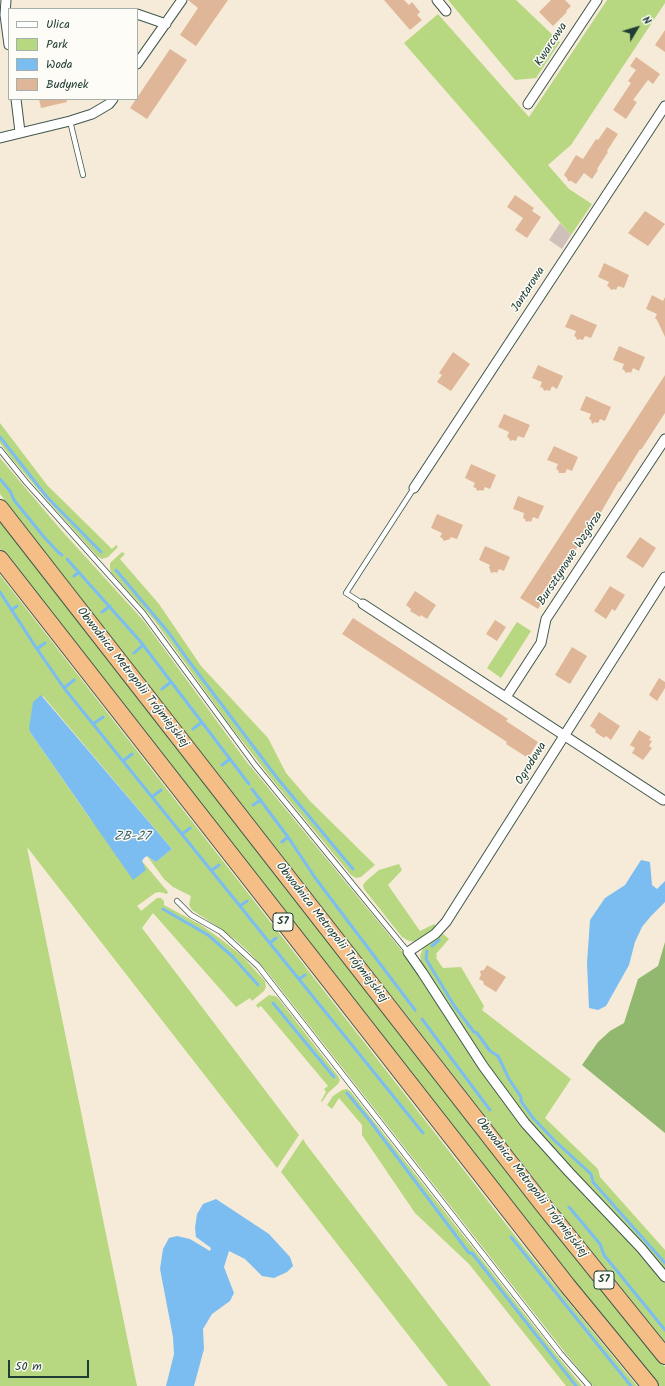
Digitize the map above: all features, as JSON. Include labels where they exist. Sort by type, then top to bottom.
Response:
[{"type":"highway","name":"Obwodnica Metropolii Trójmiejskiej","points":[[0,508],[543,1205],[665,1356]]},
{"type":"highway","name":"S7","points":[[0,559],[562,1278],[650,1386]]},
{"type":"street","points":[[6,0],[5,15],[8,38]]},
{"type":"street","points":[[138,63],[182,0]]},
{"type":"street","points":[[437,0],[446,11]]},
{"type":"street","name":"Kwarcowa","points":[[528,104],[597,0]]},
{"type":"street","points":[[138,14],[166,24]]},
{"type":"street","points":[[16,100],[20,132]]},
{"type":"street","points":[[0,138],[70,121],[92,114],[109,104],[112,100]]},
{"type":"street","name":"Jantarowa","points":[[414,488],[665,106]]},
{"type":"street","name":"Bursztynowe Wzgórza","points":[[506,697],[541,643],[546,619],[665,439]]},
{"type":"street","name":"Ogrodowa","points":[[408,952],[435,934],[446,922],[665,577]]},
{"type":"street","points":[[363,604],[565,734],[663,800]]},
{"type":"street","points":[[408,952],[483,1066],[525,1122],[569,1172],[641,1248],[665,1277]]},
{"type":"lane","points":[[70,121],[83,175]]},
{"type":"lane","points":[[0,450],[26,482],[142,613],[255,765],[408,952]]},
{"type":"lane","points":[[363,604],[346,593],[414,488]]},
{"type":"lane","points":[[177,901],[191,915],[221,932],[258,966],[561,1354],[589,1386]]},
{"type":"shaded area","points":[[560,223],[571,235],[562,249],[549,240]]},
{"type":"green space","points":[[448,0],[516,0],[560,42],[536,78],[515,80]]},
{"type":"green space","points":[[607,0],[665,0],[665,3],[571,145],[548,165],[569,189],[592,204],[571,235],[404,43],[438,14],[529,117]]},
{"type":"green space","points":[[0,423],[47,485],[112,549],[116,545],[118,547],[108,557],[102,559],[97,556],[12,459],[0,443]]},
{"type":"green space","points":[[0,458],[62,531],[143,620],[246,761],[399,947],[417,972],[484,1076],[522,1125],[560,1170],[642,1255],[665,1283],[665,1342],[560,1212],[0,494]]},
{"type":"green space","points":[[0,520],[611,1301],[665,1367],[665,1386],[657,1386],[547,1250],[0,549]]},
{"type":"green space","points":[[122,552],[125,554],[120,559],[159,604],[201,666],[268,738],[286,773],[310,801],[375,865],[361,877],[356,878],[351,875],[274,782],[229,724],[154,620],[111,572],[110,563]]},
{"type":"green space","points":[[0,575],[523,1246],[637,1386],[593,1386],[567,1355],[269,974],[237,941],[192,910],[189,905],[191,896],[173,887],[164,879],[147,856],[156,862],[172,849],[43,696],[30,732],[91,820],[142,861],[168,892],[167,894],[159,892],[155,893],[137,906],[141,911],[157,898],[161,898],[164,901],[164,905],[201,925],[222,940],[242,956],[265,981],[266,987],[264,991],[252,1001],[250,998],[236,1007],[153,913],[142,928],[299,1135],[277,1168],[27,847],[137,1386],[0,1386]]},
{"type":"green space","points":[[517,622],[531,631],[501,678],[487,668]]},
{"type":"green space","points":[[399,864],[402,870],[388,885],[420,931],[434,924],[437,928],[416,942],[409,941],[402,937],[364,889],[363,885],[379,870]]},
{"type":"green space","points":[[441,932],[449,939],[436,954],[436,958],[443,968],[461,967],[484,1006],[482,1010],[571,1079],[545,1118],[598,1169],[600,1177],[665,1250],[665,1270],[537,1130],[512,1099],[466,1034],[421,961],[420,956],[424,946]]},
{"type":"green space","points":[[665,942],[665,1133],[582,1065],[598,1042],[610,1031],[624,1023],[638,979],[658,966]]},
{"type":"green space","points":[[269,995],[278,998],[340,1080],[322,1102],[321,1101],[326,1092],[324,1089],[328,1086],[261,1006],[258,1008],[256,1005]]},
{"type":"green space","points":[[347,1089],[351,1092],[582,1386],[566,1386],[469,1264],[415,1213],[362,1135],[362,1125],[339,1098],[332,1109],[327,1105],[333,1096],[342,1090]]},
{"type":"green space","points":[[303,1139],[491,1386],[448,1386],[281,1172]]},
{"type":"water","name":"ZB-27","points":[[41,695],[172,849],[156,862],[147,856],[144,858],[142,861],[146,870],[133,880],[30,732],[29,728],[33,702]]},
{"type":"water","points":[[641,860],[650,862],[652,885],[657,889],[665,881],[665,902],[642,927],[635,942],[629,965],[606,1006],[598,1010],[589,1008],[587,963],[590,920],[605,898],[625,885]]},
{"type":"water","points":[[216,1199],[269,1234],[290,1257],[293,1266],[287,1272],[274,1278],[262,1276],[245,1259],[229,1251],[224,1267],[234,1293],[230,1301],[212,1314],[203,1329],[204,1349],[194,1386],[166,1386],[174,1354],[173,1337],[160,1269],[163,1249],[169,1238],[177,1236],[190,1239],[210,1251],[211,1248],[196,1237],[195,1228],[197,1214],[203,1204]]},
{"type":"building","points":[[188,0],[228,0],[196,46],[180,35],[198,8]]},
{"type":"building","points":[[384,0],[404,0],[409,5],[412,2],[420,12],[417,15],[422,20],[410,30]]},
{"type":"building","points":[[551,0],[565,0],[571,6],[553,26],[539,12]]},
{"type":"building","points":[[665,30],[665,52],[655,45]]},
{"type":"building","points":[[170,49],[187,60],[147,119],[130,108],[135,100],[138,100],[138,96]]},
{"type":"building","points":[[636,57],[660,74],[653,84],[648,80],[633,100],[637,102],[626,119],[613,110],[631,83],[628,81],[636,70],[630,66]]},
{"type":"building","points":[[39,100],[66,100],[67,102],[41,108]]},
{"type":"building","points":[[607,127],[618,134],[592,179],[584,173],[576,184],[568,181],[564,175],[576,155],[583,159],[596,139],[598,140]]},
{"type":"building","points":[[515,195],[534,208],[532,211],[541,217],[527,238],[515,230],[523,218],[507,207]]},
{"type":"building","points":[[645,211],[665,224],[648,246],[628,233]]},
{"type":"building","points":[[604,263],[629,275],[624,288],[618,286],[616,290],[611,290],[607,286],[609,282],[598,277]]},
{"type":"building","points":[[652,295],[663,301],[665,297],[665,337],[655,318],[657,314],[646,309]]},
{"type":"building","points":[[571,314],[597,325],[591,338],[585,336],[583,340],[577,340],[574,336],[576,331],[565,327]]},
{"type":"building","points":[[619,346],[645,357],[639,371],[633,368],[631,373],[626,373],[622,369],[624,364],[613,360]]},
{"type":"building","points":[[453,352],[470,364],[451,391],[437,382],[442,375],[439,373]]},
{"type":"building","points":[[538,365],[563,376],[557,389],[552,386],[550,391],[544,391],[543,388],[540,387],[542,382],[532,378]]},
{"type":"building","points":[[665,375],[665,413],[641,450],[640,449],[620,482],[619,481],[600,514],[599,513],[538,609],[520,598]]},
{"type":"building","points":[[586,396],[611,407],[605,421],[600,419],[598,423],[595,422],[592,424],[591,420],[589,419],[591,414],[580,410]]},
{"type":"building","points":[[504,414],[530,425],[524,438],[518,436],[516,441],[510,441],[507,437],[509,432],[498,427]]},
{"type":"building","points":[[554,446],[578,457],[572,471],[567,469],[565,473],[559,473],[556,469],[558,464],[547,460]]},
{"type":"building","points":[[471,464],[496,475],[490,489],[485,487],[483,491],[477,491],[476,488],[473,487],[475,483],[465,478]]},
{"type":"building","points":[[518,496],[544,506],[538,519],[533,517],[531,522],[526,522],[523,518],[524,513],[513,509]]},
{"type":"building","points":[[437,514],[463,525],[457,539],[451,537],[450,539],[444,541],[440,537],[442,533],[431,528]]},
{"type":"building","points":[[640,537],[656,548],[643,568],[626,557]]},
{"type":"building","points":[[485,546],[510,557],[504,571],[499,569],[497,573],[491,573],[489,567],[490,565],[479,560]]},
{"type":"building","points":[[610,586],[625,595],[615,611],[612,609],[606,619],[594,611]]},
{"type":"building","points":[[415,591],[436,605],[427,619],[410,611],[411,609],[406,605]]},
{"type":"building","points":[[353,618],[508,719],[506,721],[538,742],[528,758],[506,744],[507,742],[342,634]]},
{"type":"building","points":[[495,620],[506,627],[497,641],[486,634]]},
{"type":"building","points":[[572,647],[587,656],[570,684],[555,675]]},
{"type":"building","points":[[659,678],[665,682],[665,688],[657,701],[649,695]]},
{"type":"building","points":[[599,712],[620,726],[611,740],[606,736],[604,738],[595,732],[596,730],[590,726]]},
{"type":"building","points":[[639,730],[651,737],[649,740],[652,741],[649,746],[652,748],[643,760],[632,753],[635,748],[630,745]]},
{"type":"building","points":[[487,965],[506,977],[496,992],[483,984],[484,982],[479,979],[481,975],[480,971],[484,970]]},
{"type":"waterway","points":[[0,437],[47,497],[101,552]]},
{"type":"waterway","points":[[0,479],[10,491],[14,500],[44,537],[62,555]]},
{"type":"waterway","points":[[67,559],[140,641],[249,784]]},
{"type":"waterway","points":[[116,570],[169,633],[278,779],[353,869]]},
{"type":"waterway","points":[[74,576],[79,572]]},
{"type":"waterway","points":[[0,592],[64,688],[423,1133]]},
{"type":"waterway","points":[[11,610],[17,606]]},
{"type":"waterway","points":[[102,612],[110,606]]},
{"type":"waterway","points":[[37,649],[45,643]]},
{"type":"waterway","points":[[134,653],[143,645]]},
{"type":"waterway","points":[[64,688],[74,680]]},
{"type":"waterway","points":[[162,689],[171,682]]},
{"type":"waterway","points":[[93,724],[103,717]]},
{"type":"waterway","points":[[193,729],[202,722]]},
{"type":"waterway","points":[[123,761],[132,754]]},
{"type":"waterway","points":[[222,765],[230,759]]},
{"type":"waterway","points":[[252,789],[288,837],[316,879],[415,1010]]},
{"type":"waterway","points":[[152,797],[161,790]]},
{"type":"waterway","points":[[253,805],[261,800]]},
{"type":"waterway","points":[[182,834],[190,828]]},
{"type":"waterway","points":[[282,842],[288,837]]},
{"type":"waterway","points":[[212,870],[219,865]]},
{"type":"waterway","points":[[240,906],[247,901]]},
{"type":"waterway","points":[[163,909],[208,935],[232,956],[258,985]]},
{"type":"waterway","points":[[270,943],[276,938]]},
{"type":"waterway","points":[[432,946],[439,940]]},
{"type":"waterway","points":[[427,951],[426,959],[455,1007],[490,1051],[498,1056],[509,1079],[521,1097],[521,1101],[533,1118],[555,1141],[591,1174],[593,1182],[665,1263]]},
{"type":"waterway","points":[[299,979],[305,975]]},
{"type":"waterway","points":[[273,1003],[334,1077]]},
{"type":"waterway","points":[[422,1019],[490,1110]]},
{"type":"waterway","points":[[347,1093],[370,1121],[469,1253],[472,1253],[576,1386]]},
{"type":"waterway","points":[[569,1207],[600,1244],[604,1255],[665,1330]]},
{"type":"waterway","points":[[511,1237],[631,1386]]}]
